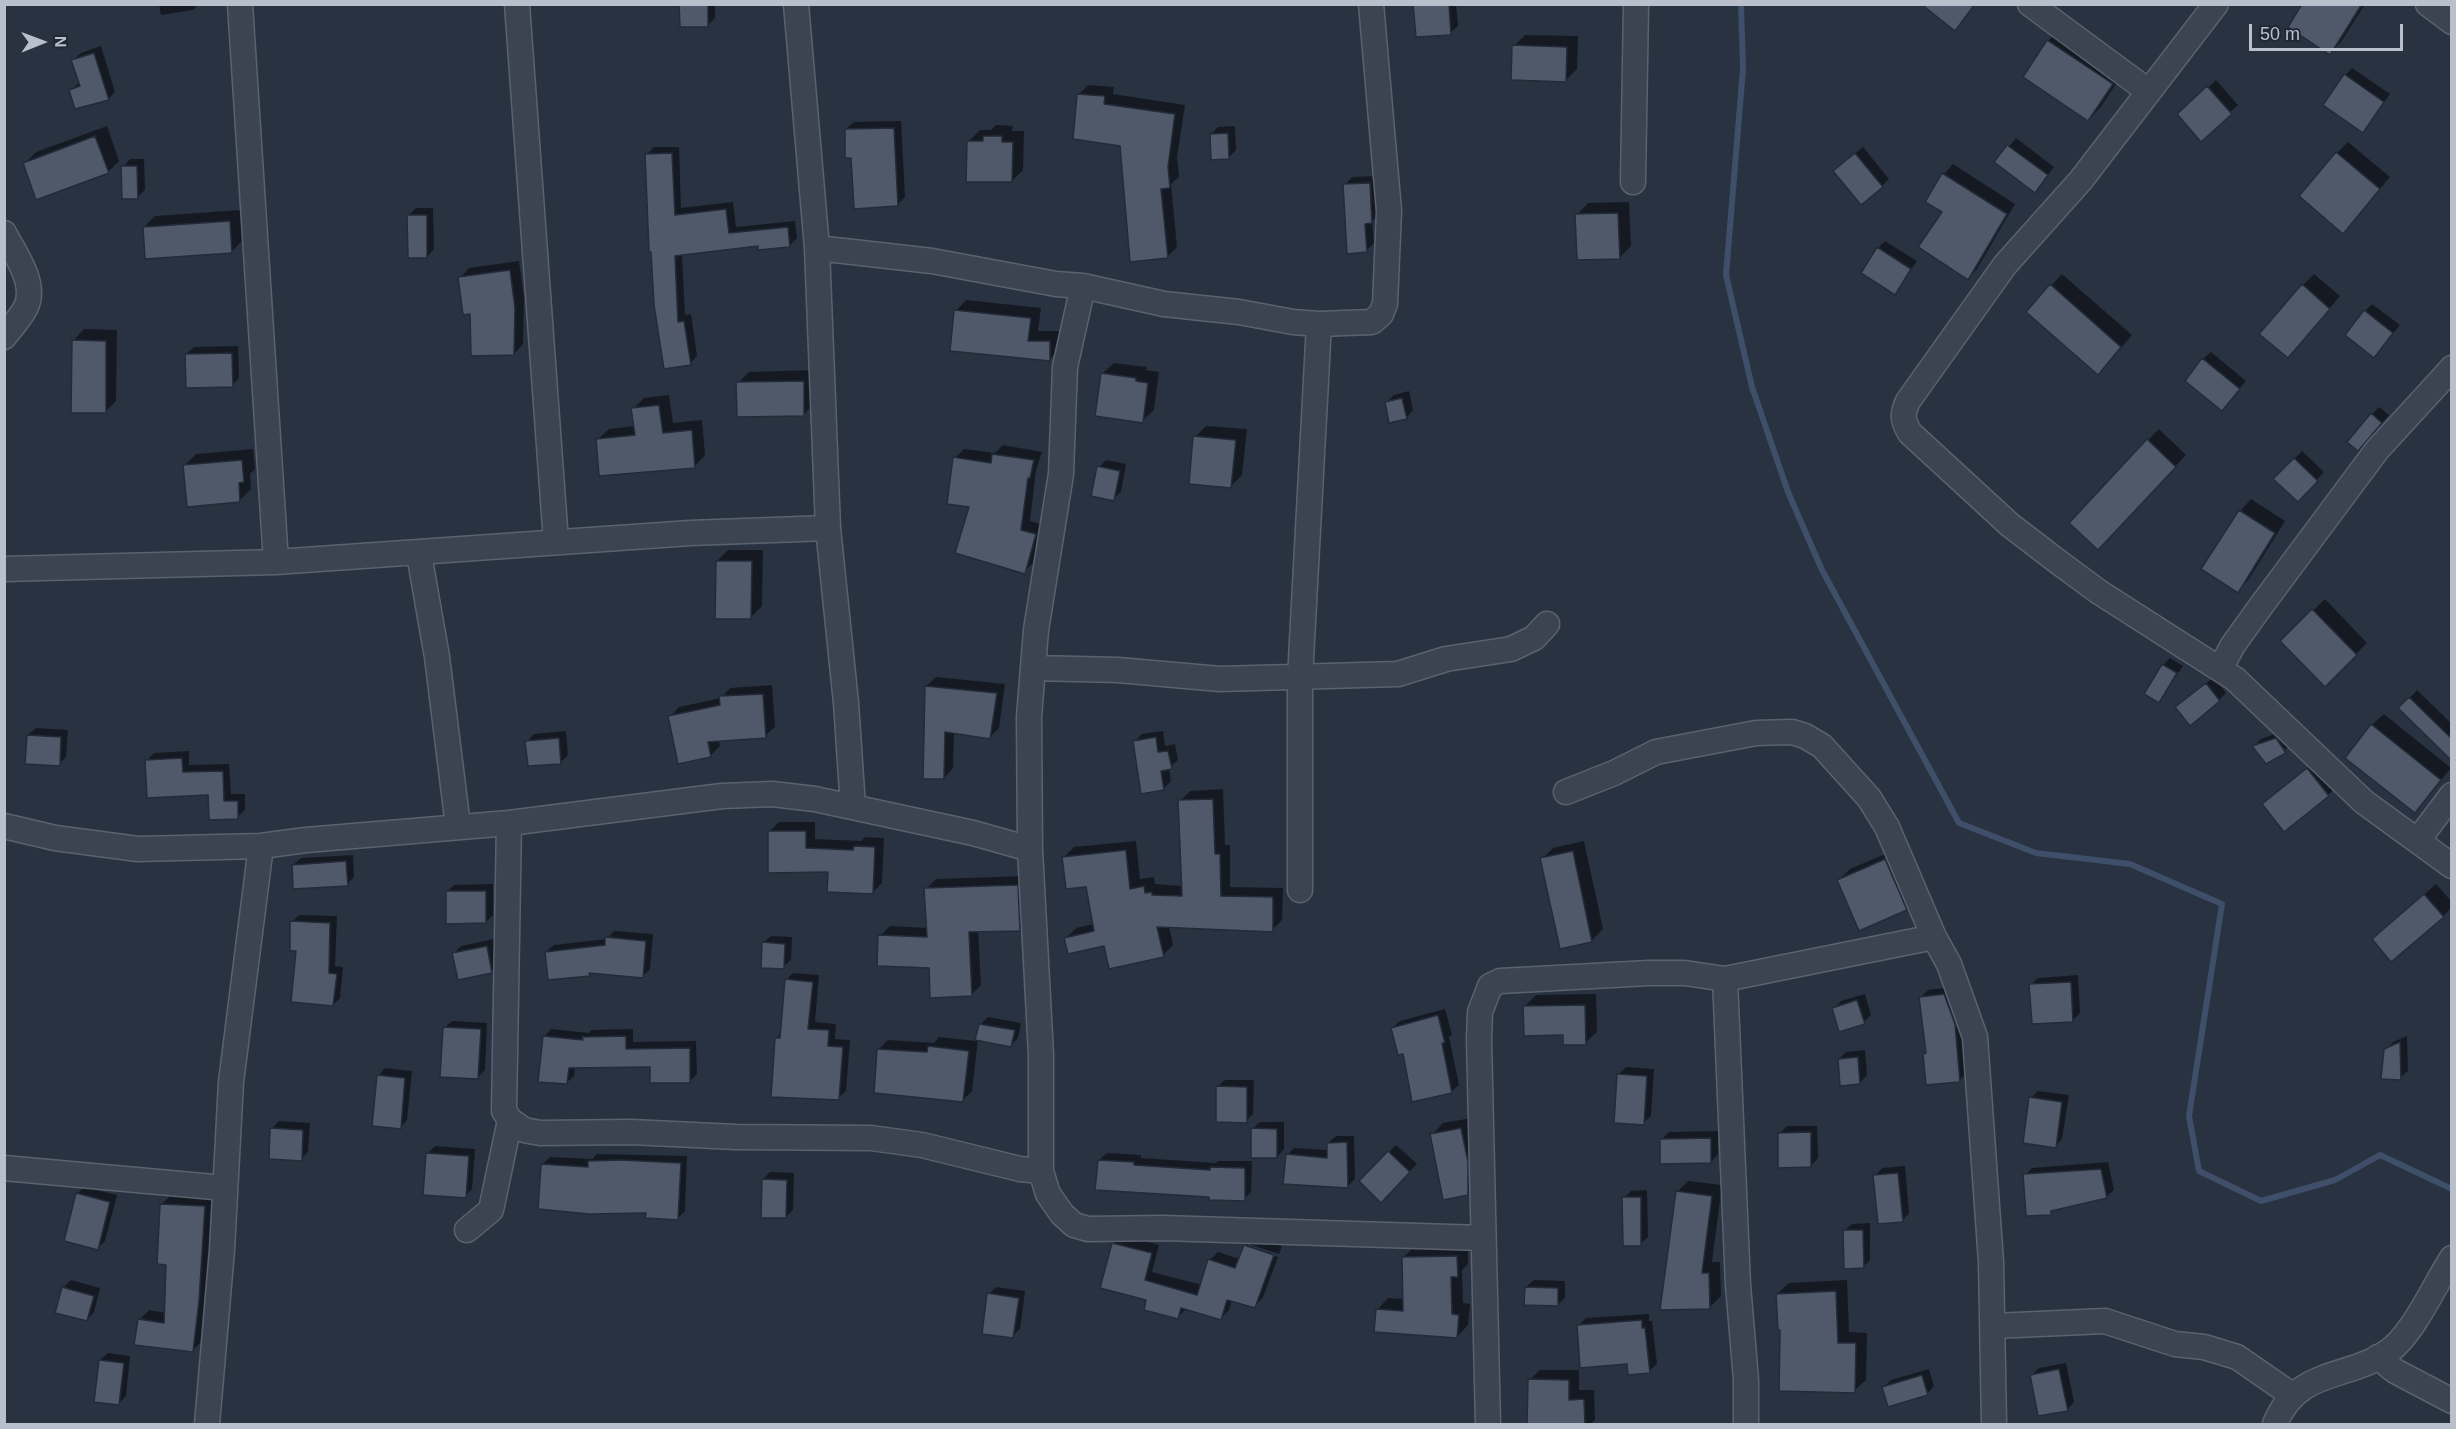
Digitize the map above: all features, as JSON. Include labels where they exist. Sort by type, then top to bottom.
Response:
[{"type":"street","points":[[240,4],[276,562]]},
{"type":"street","points":[[517,4],[556,542]]},
{"type":"street","points":[[796,4],[817,248],[828,528],[848,726],[853,807]]},
{"type":"street","points":[[817,248],[932,261],[1048,283],[1083,286],[1164,304],[1319,324],[1372,321],[1381,314],[1385,304],[1389,211],[1371,4]]},
{"type":"street","points":[[1633,182],[1636,4]]},
{"type":"street","points":[[2030,4],[2148,91]]},
{"type":"street","points":[[2216,4],[2081,180],[2032,234],[1965,319],[1908,401],[1902,414],[1910,433],[2010,525],[2099,592],[2220,669],[2249,691],[2364,802],[2451,866]]},
{"type":"street","points":[[2428,4],[2451,22]]},
{"type":"street","points":[[4,233],[26,274],[30,291],[26,306],[4,338]]},
{"type":"street","points":[[1083,286],[1065,367],[1061,474],[1036,630],[1029,717],[1030,849],[1041,1055],[1041,1171],[1048,1194],[1062,1214],[1074,1225],[1088,1229],[1162,1228],[1483,1238]]},
{"type":"street","points":[[1300,890],[1299,678],[1319,324]]},
{"type":"street","points":[[2220,669],[2256,613],[2377,450],[2451,368]]},
{"type":"street","points":[[4,569],[276,562],[419,554],[556,542],[828,528]]},
{"type":"street","points":[[419,554],[437,657],[458,826]]},
{"type":"street","points":[[1034,669],[1118,670],[1220,679],[1398,674],[1446,659],[1511,649],[1534,638],[1547,624]]},
{"type":"street","points":[[1566,792],[1614,773],[1656,752],[1756,733],[1792,732],[1805,736],[1822,746],[1869,798],[1887,827],[1965,1004],[1975,1037],[1994,1326],[1994,1425]]},
{"type":"street","points":[[4,826],[67,840],[138,849],[261,846],[509,823],[722,796],[772,794],[815,799],[853,807],[973,833],[1030,849]]},
{"type":"street","points":[[2418,840],[2451,795]]},
{"type":"street","points":[[509,823],[504,1111],[510,1120],[524,1130],[540,1133],[631,1132],[736,1137],[871,1138],[922,1145],[1020,1169],[1041,1171]]},
{"type":"street","points":[[207,1425],[240,999],[261,846]]},
{"type":"street","points":[[1488,1425],[1479,1012],[1490,986],[1500,981],[1649,973],[1685,973],[1725,979],[1934,937]]},
{"type":"street","points":[[1725,979],[1738,1285],[1746,1380],[1746,1425]]},
{"type":"street","points":[[467,1230],[491,1210],[510,1120]]},
{"type":"street","points":[[4,1168],[225,1188]]},
{"type":"street","points":[[2275,1425],[2285,1402],[2292,1395],[2322,1377],[2378,1358],[2395,1346],[2451,1258]]},
{"type":"street","points":[[1994,1326],[2105,1321],[2119,1324],[2175,1344],[2204,1347],[2237,1357],[2292,1395]]},
{"type":"street","points":[[2378,1358],[2395,1371],[2451,1401]]},
{"type":"building","points":[[679,4],[708,4],[708,27],[680,27]]},
{"type":"building","points":[[1413,4],[1449,4],[1451,35],[1416,37]]},
{"type":"building","points":[[1921,4],[1975,4],[1955,31]]},
{"type":"building","points":[[2302,4],[2362,4],[2330,55],[2288,27]]},
{"type":"building","points":[[2047,40],[2113,84],[2088,121],[2023,77]]},
{"type":"building","points":[[1512,45],[1567,47],[1566,82],[1511,80]]},
{"type":"building","points":[[94,53],[109,100],[75,109],[69,90],[80,86],[71,60]]},
{"type":"building","points":[[2344,74],[2384,102],[2363,133],[2323,105]]},
{"type":"building","points":[[2207,86],[2232,114],[2201,142],[2177,114]]},
{"type":"building","points":[[1077,94],[1105,96],[1104,104],[1175,114],[1168,167],[1170,188],[1161,189],[1168,258],[1130,262],[1120,146],[1073,139]]},
{"type":"building","points":[[894,128],[898,206],[854,209],[851,158],[845,158],[845,129]]},
{"type":"building","points":[[1228,133],[1229,159],[1211,160],[1210,134]]},
{"type":"building","points":[[95,136],[109,173],[36,200],[23,163]]},
{"type":"building","points":[[983,136],[1002,136],[1002,142],[1013,142],[1012,182],[966,182],[967,141],[983,141]]},
{"type":"building","points":[[2007,145],[2048,175],[2035,193],[1994,162]]},
{"type":"building","points":[[2336,152],[2380,189],[2343,234],[2299,196]]},
{"type":"building","points":[[672,153],[675,215],[726,209],[729,233],[788,227],[790,247],[758,250],[758,246],[675,256],[678,322],[684,321],[691,365],[664,369],[654,305],[651,252],[649,252],[645,154]]},
{"type":"building","points":[[1855,153],[1883,187],[1861,205],[1833,171]]},
{"type":"building","points":[[121,166],[137,166],[138,199],[122,199]]},
{"type":"building","points":[[1942,173],[2007,214],[1968,280],[1918,247],[1942,212],[1925,202]]},
{"type":"building","points":[[1370,183],[1372,223],[1365,224],[1367,252],[1347,254],[1343,184]]},
{"type":"building","points":[[1618,213],[1620,259],[1577,260],[1575,214]]},
{"type":"building","points":[[407,215],[427,215],[427,258],[408,258]]},
{"type":"building","points":[[230,221],[232,253],[145,259],[143,227]]},
{"type":"building","points":[[1877,247],[1911,269],[1895,295],[1861,273]]},
{"type":"building","points":[[510,270],[515,308],[514,355],[471,356],[470,314],[463,315],[458,277]]},
{"type":"building","points":[[2050,284],[2121,347],[2098,375],[2026,312]]},
{"type":"building","points":[[2302,284],[2330,309],[2288,358],[2259,334]]},
{"type":"building","points":[[954,310],[1031,318],[1028,341],[1050,341],[1050,361],[950,351]]},
{"type":"building","points":[[2364,310],[2393,333],[2374,358],[2345,335]]},
{"type":"building","points":[[72,340],[106,341],[106,413],[71,413]]},
{"type":"building","points":[[232,353],[233,387],[186,388],[185,354]]},
{"type":"building","points":[[2202,358],[2240,389],[2222,411],[2185,381]]},
{"type":"building","points":[[1101,373],[1136,378],[1136,381],[1148,383],[1143,423],[1095,416]]},
{"type":"building","points":[[804,381],[804,416],[737,417],[736,382]]},
{"type":"building","points":[[1402,398],[1407,419],[1389,423],[1385,402]]},
{"type":"building","points":[[659,405],[663,433],[692,430],[695,468],[599,476],[596,439],[635,435],[631,408]]},
{"type":"building","points":[[2371,413],[2382,423],[2358,451],[2347,442]]},
{"type":"building","points":[[1193,436],[1236,440],[1231,488],[1189,484]]},
{"type":"building","points":[[2147,439],[2176,467],[2098,550],[2069,523]]},
{"type":"building","points":[[992,454],[1034,460],[1030,478],[1028,478],[1021,530],[1036,534],[1025,574],[955,553],[969,507],[947,504],[953,457],[991,463]]},
{"type":"building","points":[[2294,458],[2318,481],[2298,502],[2273,479]]},
{"type":"building","points":[[242,460],[244,482],[239,483],[240,502],[187,507],[183,465]]},
{"type":"building","points":[[1097,466],[1120,471],[1114,501],[1091,496]]},
{"type":"building","points":[[2239,510],[2275,533],[2238,593],[2201,569]]},
{"type":"building","points":[[716,561],[752,561],[751,619],[715,619]]},
{"type":"building","points":[[2312,609],[2357,655],[2325,687],[2280,641]]},
{"type":"building","points":[[2162,664],[2177,673],[2159,703],[2144,694]]},
{"type":"building","points":[[2206,683],[2220,701],[2190,726],[2175,707]]},
{"type":"building","points":[[925,686],[997,693],[990,739],[945,732],[944,779],[923,779]]},
{"type":"building","points":[[763,694],[766,738],[708,742],[711,757],[678,764],[668,716],[720,705],[719,696]]},
{"type":"building","points":[[2409,697],[2451,738],[2451,760],[2398,708]]},
{"type":"building","points":[[2371,724],[2441,780],[2415,813],[2345,758]]},
{"type":"building","points":[[27,735],[61,737],[60,766],[25,764]]},
{"type":"building","points":[[1156,737],[1158,752],[1168,751],[1172,769],[1161,771],[1164,790],[1141,794],[1133,741]]},
{"type":"building","points":[[559,738],[561,764],[528,766],[525,741]]},
{"type":"building","points":[[2276,738],[2286,753],[2266,764],[2252,746]]},
{"type":"building","points":[[182,758],[183,772],[223,771],[224,801],[238,801],[238,819],[209,820],[208,795],[147,798],[145,760]]},
{"type":"building","points":[[2307,768],[2329,796],[2284,832],[2262,804]]},
{"type":"building","points":[[1213,799],[1215,854],[1220,854],[1221,896],[1273,897],[1273,932],[1157,927],[1164,957],[1109,969],[1104,946],[1068,954],[1064,938],[1094,931],[1086,887],[1066,889],[1062,857],[1126,850],[1130,889],[1144,886],[1145,893],[1152,892],[1152,895],[1182,896],[1178,800]]},
{"type":"building","points":[[768,831],[806,831],[806,848],[853,850],[854,846],[875,847],[873,894],[827,892],[828,872],[768,873]]},
{"type":"building","points":[[1573,851],[1592,942],[1560,949],[1540,858]]},
{"type":"building","points":[[1885,859],[1907,910],[1859,931],[1837,880]]},
{"type":"building","points":[[346,861],[348,886],[293,889],[292,865]]},
{"type":"building","points":[[1018,885],[1020,931],[969,932],[972,996],[930,998],[929,968],[877,966],[878,935],[927,937],[924,888]]},
{"type":"building","points":[[446,891],[486,891],[486,923],[446,924]]},
{"type":"building","points":[[2424,894],[2444,917],[2391,962],[2372,939]]},
{"type":"building","points":[[290,921],[330,923],[329,973],[337,974],[333,1006],[291,1002],[296,951],[290,951]]},
{"type":"building","points":[[605,937],[646,941],[643,978],[589,973],[590,976],[548,980],[545,952],[605,945]]},
{"type":"building","points":[[762,942],[785,944],[784,969],[761,968]]},
{"type":"building","points":[[487,946],[492,973],[458,980],[452,953]]},
{"type":"building","points":[[785,979],[813,982],[808,1029],[829,1030],[828,1046],[843,1047],[839,1100],[771,1097],[775,1038],[780,1038]]},
{"type":"building","points":[[2071,982],[2073,1022],[2032,1024],[2029,984]]},
{"type":"building","points":[[1944,994],[1955,1024],[1960,1082],[1926,1085],[1923,1054],[1926,1053],[1919,997]]},
{"type":"building","points":[[1857,1000],[1865,1024],[1839,1032],[1832,1008]]},
{"type":"building","points":[[1585,1005],[1586,1045],[1563,1045],[1563,1035],[1524,1036],[1523,1006]]},
{"type":"building","points":[[1438,1015],[1445,1043],[1442,1043],[1452,1093],[1412,1102],[1403,1054],[1398,1055],[1391,1028]]},
{"type":"building","points":[[979,1024],[1015,1030],[1011,1047],[975,1040]]},
{"type":"building","points":[[443,1027],[481,1029],[478,1079],[440,1077]]},
{"type":"building","points":[[543,1036],[583,1040],[582,1037],[626,1036],[626,1049],[690,1048],[690,1083],[650,1083],[650,1067],[569,1068],[567,1084],[538,1082]]},
{"type":"building","points":[[2400,1042],[2401,1080],[2381,1079],[2384,1049]]},
{"type":"building","points":[[928,1046],[969,1051],[963,1102],[874,1093],[877,1049],[927,1052]]},
{"type":"building","points":[[1858,1057],[1860,1084],[1840,1086],[1838,1059]]},
{"type":"building","points":[[1617,1074],[1647,1076],[1644,1125],[1614,1123]]},
{"type":"building","points":[[377,1075],[405,1078],[401,1129],[372,1126]]},
{"type":"building","points":[[1216,1086],[1247,1087],[1247,1123],[1216,1122]]},
{"type":"building","points":[[2029,1097],[2062,1102],[2056,1148],[2023,1143]]},
{"type":"building","points":[[270,1128],[303,1130],[302,1161],[269,1159]]},
{"type":"building","points":[[1251,1128],[1277,1129],[1277,1158],[1251,1158]]},
{"type":"building","points":[[1461,1128],[1468,1162],[1468,1195],[1443,1200],[1430,1134]]},
{"type":"building","points":[[1811,1132],[1811,1167],[1778,1168],[1778,1133]]},
{"type":"building","points":[[1711,1138],[1711,1163],[1660,1164],[1660,1139]]},
{"type":"building","points":[[1347,1142],[1348,1188],[1283,1184],[1286,1154],[1327,1158],[1327,1143]]},
{"type":"building","points":[[1388,1151],[1410,1172],[1381,1203],[1359,1181]]},
{"type":"building","points":[[426,1153],[469,1156],[466,1198],[423,1195]]},
{"type":"building","points":[[1098,1160],[1210,1170],[1210,1167],[1245,1168],[1245,1201],[1095,1190]]},
{"type":"building","points":[[588,1161],[681,1163],[678,1220],[645,1218],[646,1213],[589,1214],[538,1209],[541,1164],[588,1167]]},
{"type":"building","points":[[2101,1169],[2107,1198],[2051,1211],[2051,1215],[2026,1216],[2023,1174]]},
{"type":"building","points":[[1898,1173],[1903,1222],[1878,1224],[1873,1175]]},
{"type":"building","points":[[762,1179],[787,1180],[786,1218],[761,1218]]},
{"type":"building","points":[[1676,1191],[1712,1196],[1702,1273],[1709,1273],[1710,1309],[1660,1310]]},
{"type":"building","points":[[76,1193],[110,1202],[98,1250],[64,1241]]},
{"type":"building","points":[[1622,1197],[1641,1197],[1641,1246],[1623,1246]]},
{"type":"building","points":[[160,1204],[205,1206],[199,1301],[193,1352],[134,1345],[138,1319],[164,1323],[166,1265],[157,1264]]},
{"type":"building","points":[[1843,1230],[1863,1230],[1864,1268],[1844,1269]]},
{"type":"building","points":[[1112,1243],[1152,1253],[1145,1280],[1197,1295],[1208,1259],[1235,1268],[1244,1245],[1274,1255],[1255,1308],[1227,1300],[1221,1320],[1181,1308],[1178,1319],[1144,1310],[1146,1300],[1100,1288]]},
{"type":"building","points":[[1457,1256],[1458,1277],[1451,1277],[1452,1314],[1459,1315],[1457,1338],[1374,1332],[1376,1309],[1403,1311],[1402,1257]]},
{"type":"building","points":[[62,1287],[94,1296],[87,1321],[55,1313]]},
{"type":"building","points":[[1525,1287],[1558,1288],[1558,1306],[1524,1305]]},
{"type":"building","points":[[1836,1291],[1838,1343],[1856,1343],[1855,1393],[1779,1391],[1780,1330],[1778,1330],[1776,1294]]},
{"type":"building","points":[[987,1293],[1019,1298],[1013,1338],[982,1334]]},
{"type":"building","points":[[1642,1320],[1650,1373],[1628,1375],[1627,1364],[1580,1368],[1577,1325]]},
{"type":"building","points":[[99,1360],[124,1363],[119,1405],[94,1402]]},
{"type":"building","points":[[2059,1369],[2068,1411],[2038,1416],[2030,1375]]},
{"type":"building","points":[[1922,1375],[1928,1395],[1888,1407],[1882,1387]]},
{"type":"building","points":[[1528,1379],[1569,1380],[1569,1400],[1584,1399],[1585,1425],[1527,1425]]},
{"type":"waterway","points":[[1741,4],[1743,69],[1726,275],[1752,387],[1788,492],[1822,570],[1959,823],[2036,853],[2130,864],[2222,904],[2189,1116],[2199,1171],[2261,1201],[2335,1180],[2380,1155],[2452,1189]]}]
